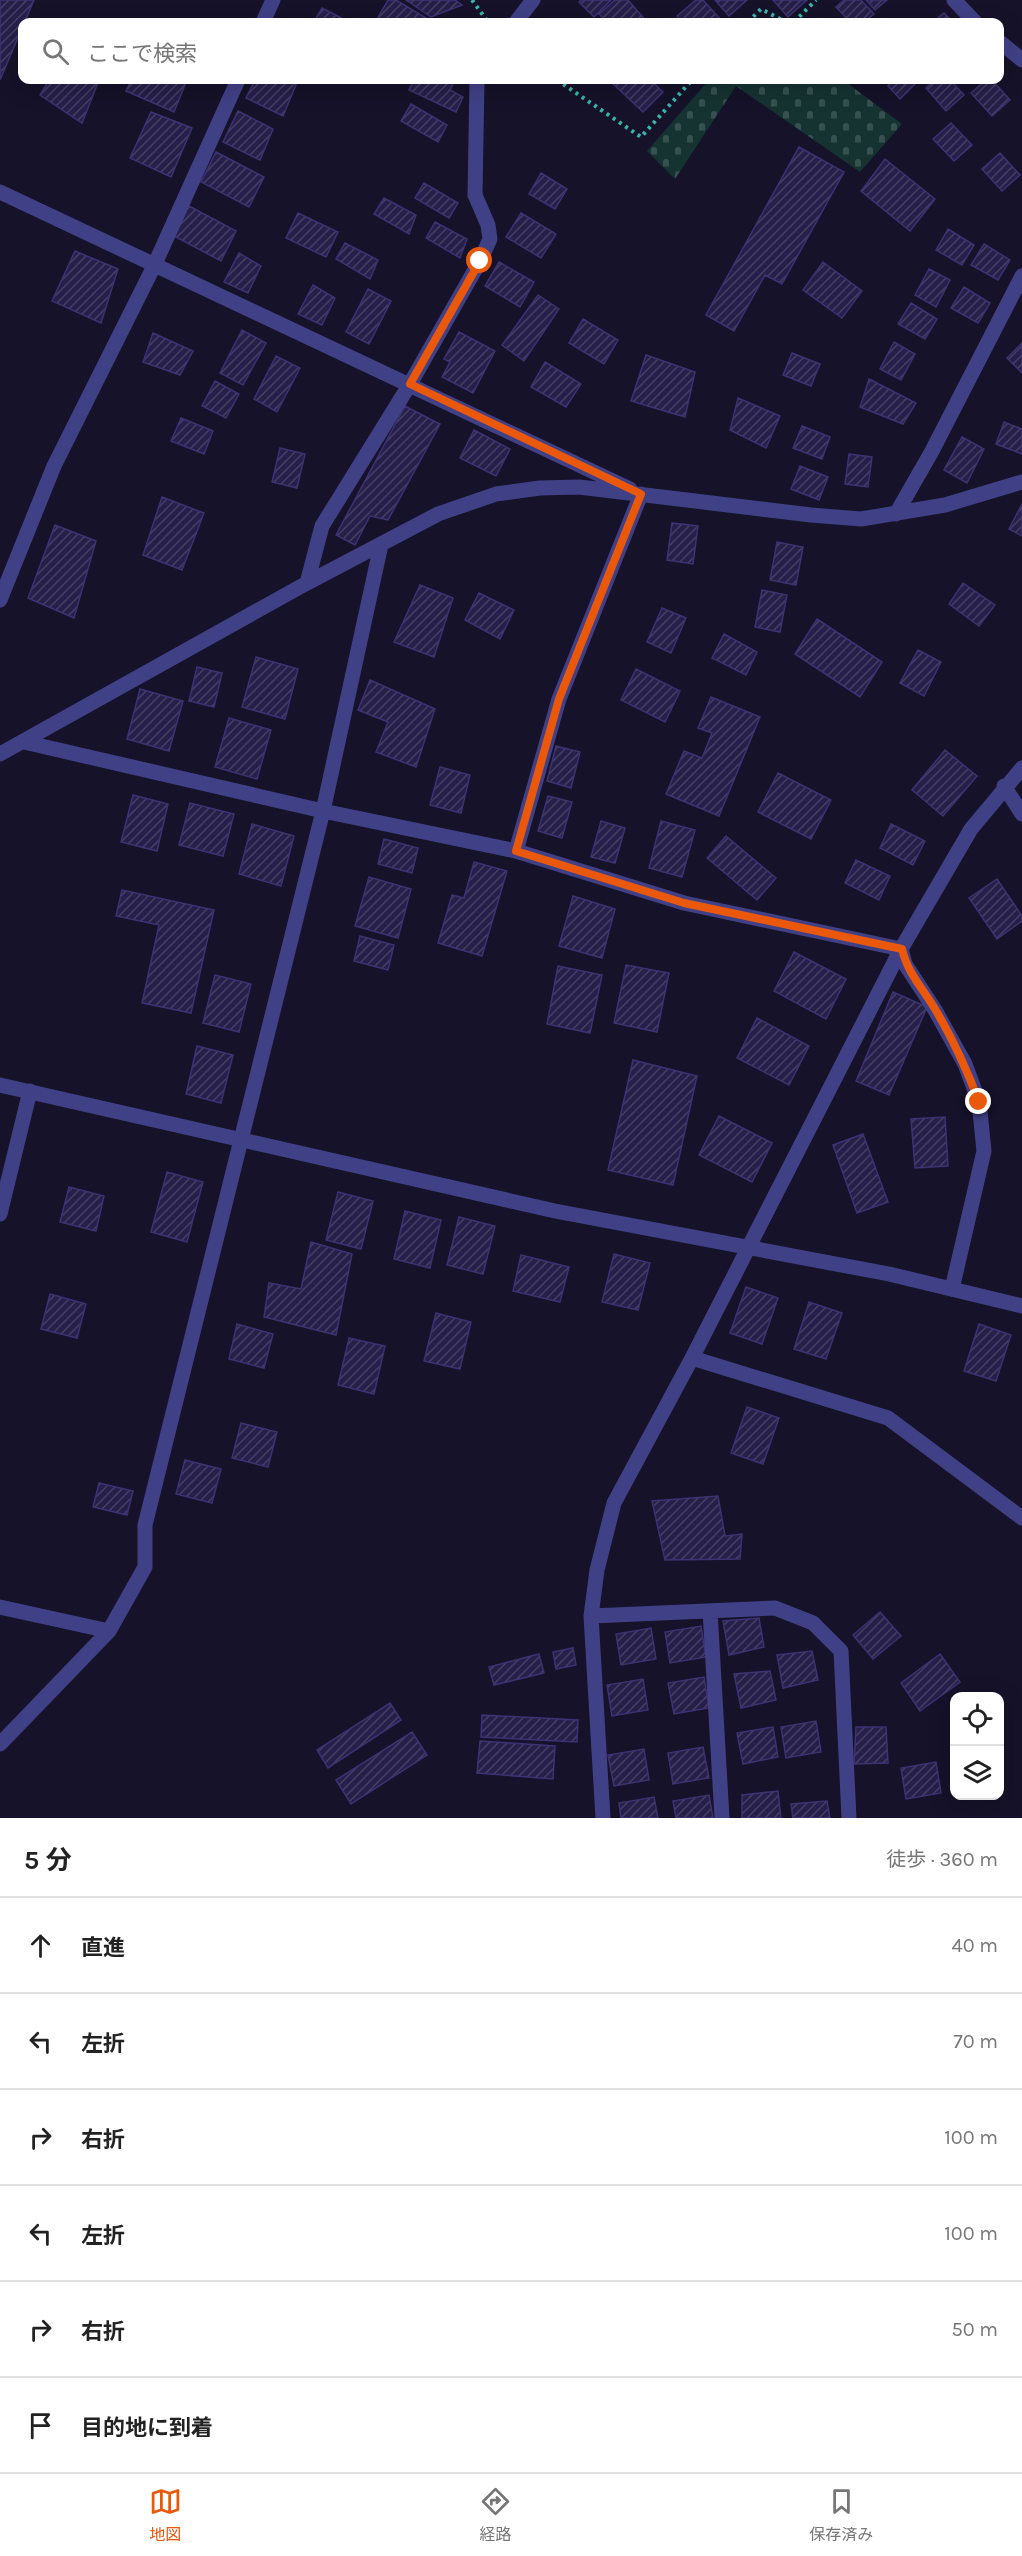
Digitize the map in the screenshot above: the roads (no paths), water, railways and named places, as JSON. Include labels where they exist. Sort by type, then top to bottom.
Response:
[{"type":"street","points":[[265,18],[273,0]]},
{"type":"street","points":[[519,18],[533,0]]},
{"type":"street","points":[[954,0],[971,18]]},
{"type":"street","points":[[1004,46],[1022,60]]},
{"type":"street","points":[[0,600],[54,466],[154,266],[236,84]]},
{"type":"street","points":[[307,583],[322,526],[410,384],[480,261],[490,239],[488,225],[475,195],[477,84]]},
{"type":"street","points":[[0,192],[641,494]]},
{"type":"street","points":[[896,514],[932,451],[1022,276]]},
{"type":"street","points":[[0,754],[307,583],[438,514],[496,494],[579,486],[811,515],[861,519],[945,505],[1022,482]]},
{"type":"street","points":[[516,851],[559,699],[641,494]]},
{"type":"street","points":[[0,1744],[86,1651],[109,1631],[145,1568],[145,1525],[323,811],[381,545]]},
{"type":"street","points":[[24,742],[323,811],[516,851],[684,903],[902,949]]},
{"type":"street","points":[[603,1818],[591,1616],[597,1570],[614,1503],[692,1358],[902,949],[971,829],[1004,786],[1022,768]]},
{"type":"street","points":[[1004,786],[1022,814]]},
{"type":"street","points":[[902,949],[905,964],[935,1010],[965,1064],[979,1102],[984,1151],[952,1289]]},
{"type":"street","points":[[0,1085],[555,1211],[889,1274],[1022,1306]]},
{"type":"street","points":[[0,1214],[30,1091]]},
{"type":"street","points":[[692,1358],[888,1418],[1022,1518]]},
{"type":"street","points":[[0,1607],[109,1631]]},
{"type":"street","points":[[591,1616],[775,1608],[813,1623],[841,1652],[849,1818]]},
{"type":"street","points":[[710,1611],[722,1818]]}]
